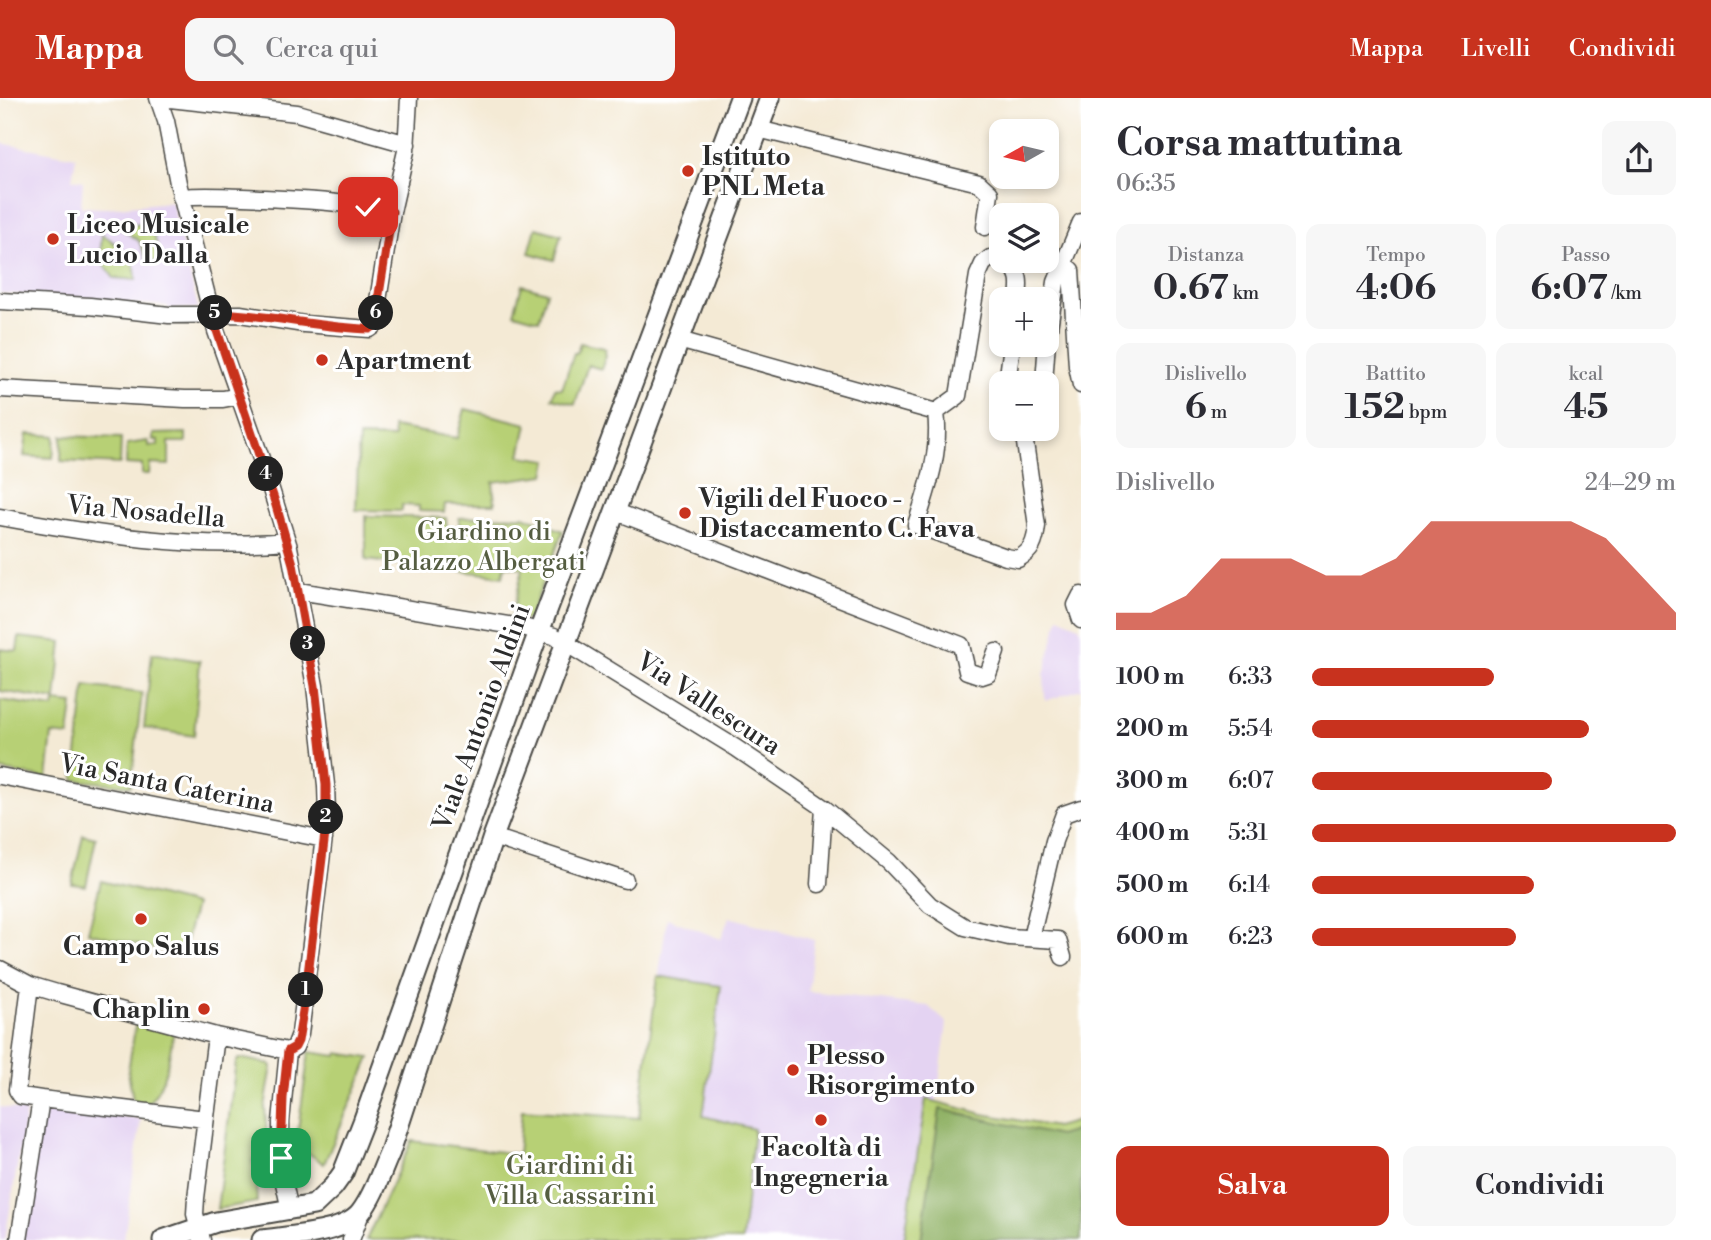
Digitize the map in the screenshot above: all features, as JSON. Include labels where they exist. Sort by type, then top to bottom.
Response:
[{"type":"main road","name":"Viale Antonio Aldini","points":[[163,1240],[200,1234],[237,1217],[307,1207],[321,1200],[338,1180],[349,1159],[539,632],[740,98]]},
{"type":"main road","name":"Viale Antonio Aldini","points":[[361,1213],[397,1136],[493,837],[770,98]]},
{"type":"main road","points":[[597,477],[624,487]]},
{"type":"main road","points":[[589,498],[616,509]]},
{"type":"main road","points":[[290,1210],[297,1237]]},
{"type":"main road","points":[[262,1240],[297,1237],[345,1225],[361,1213]]},
{"type":"street","points":[[0,300],[169,315],[240,314],[304,324],[370,329],[374,326],[392,212],[407,144],[409,98]]},
{"type":"street","points":[[0,970],[30,985],[216,1036],[288,1051],[295,1047],[300,1034],[327,798],[317,697],[299,591],[287,541],[211,313],[181,197],[168,132],[165,100],[297,113],[407,144]]},
{"type":"street","points":[[758,129],[979,183],[990,193],[985,227]]},
{"type":"street","points":[[181,197],[214,195],[286,199],[392,212]]},
{"type":"street","points":[[1045,371],[1056,282],[1081,222]]},
{"type":"street","points":[[936,412],[958,396],[978,275],[989,259]]},
{"type":"street","points":[[1063,264],[1071,270],[1077,366],[1081,386]]},
{"type":"street","points":[[679,340],[936,412]]},
{"type":"street","points":[[0,389],[185,399],[223,399],[239,396]]},
{"type":"street","points":[[936,412],[939,437],[929,484],[916,525],[1018,559],[1030,552],[1036,540],[1037,526],[1025,441]]},
{"type":"street","points":[[616,509],[622,514],[961,645],[967,671],[982,676],[988,674],[996,652]]},
{"type":"street","name":"Via Nosadella","points":[[0,517],[164,540],[243,544],[287,541]]},
{"type":"street","name":"Via Vallescura","points":[[299,591],[554,636],[736,748],[824,808],[889,862],[930,905],[965,927],[1009,937],[1058,940],[1063,957]]},
{"type":"street","points":[[1081,595],[1076,606],[1081,620]]},
{"type":"street","name":"Via Santa Caterina","points":[[0,775],[324,839]]},
{"type":"street","points":[[1031,938],[1054,841],[1064,814],[1081,807]]},
{"type":"street","points":[[819,884],[824,808]]},
{"type":"street","name":"Viale Antonio Aldini","points":[[493,837],[625,880]]},
{"type":"street","points":[[30,985],[16,1090],[21,1096],[205,1119]]},
{"type":"street","points":[[200,1234],[195,1214],[196,1198],[216,1036]]},
{"type":"street","points":[[288,1051],[282,1111],[281,1166],[290,1210]]},
{"type":"street","points":[[19,1240],[41,1099]]},
{"type":"street","points":[[351,1240],[361,1213]]},
{"type":"shaded area","points":[[0,143],[76,157],[72,179],[83,181],[81,207],[104,208],[172,202],[198,308],[168,309],[168,306],[0,293]]},
{"type":"shaded area","points":[[1059,617],[1079,626],[1081,630],[1081,689],[1045,701],[1044,675]]},
{"type":"shaded area","name":"Plesso Risorgimento","points":[[729,917],[814,940],[808,991],[928,1006],[947,1023],[918,1240],[621,1240],[667,918],[721,939]]},
{"type":"shaded area","points":[[0,1107],[26,1111],[5,1240],[0,1240]]},
{"type":"shaded area","points":[[42,1107],[141,1119],[124,1239],[21,1240]]},
{"type":"green space","points":[[152,224],[160,260],[148,262],[139,241],[116,225]]},
{"type":"green space","points":[[536,228],[561,235],[554,260],[529,253]]},
{"type":"green space","points":[[102,234],[130,259],[136,280],[114,278],[100,260]]},
{"type":"green space","points":[[522,285],[547,292],[539,320],[514,313]]},
{"type":"green space","points":[[580,343],[604,348],[606,356],[601,369],[588,365],[575,404],[552,398],[555,388],[562,389]]},
{"type":"green space","points":[[465,409],[527,424],[520,456],[548,460],[545,475],[493,482],[495,504],[445,504],[444,512],[419,511],[419,506],[402,505],[402,511],[356,510],[359,437],[394,438],[393,427],[457,438]]},
{"type":"green space","points":[[186,433],[186,442],[169,442],[169,465],[150,464],[149,474],[142,474],[142,465],[126,464],[127,444],[148,441],[148,446],[158,445],[158,440],[153,440],[153,434]]},
{"type":"green space","points":[[27,434],[55,436],[53,458],[24,456]]},
{"type":"green space","points":[[62,436],[121,438],[120,464],[61,461]]},
{"type":"green space","name":"Giardino di Palazzo Albergati","points":[[366,516],[446,518],[447,528],[459,527],[459,518],[524,516],[563,531],[530,617],[526,620],[511,620],[523,568],[505,566],[503,576],[366,560]]},
{"type":"green space","points":[[19,637],[62,642],[56,700],[0,691],[0,649],[17,651]]},
{"type":"green space","points":[[152,653],[200,661],[194,736],[144,728]]},
{"type":"green space","points":[[85,686],[142,693],[131,786],[74,780]]},
{"type":"green space","points":[[0,700],[54,708],[55,702],[73,704],[69,736],[52,734],[47,778],[0,770]]},
{"type":"green space","points":[[83,835],[96,838],[86,886],[72,884]]},
{"type":"green space","name":"Campo Salus","points":[[101,881],[195,905],[182,956],[88,932]]},
{"type":"green space","name":"Giardini di Villa Cassarini","points":[[658,976],[721,986],[703,1116],[754,1129],[742,1240],[366,1240],[412,1141],[518,1154],[522,1110],[639,1118]]},
{"type":"green space","points":[[136,1022],[174,1030],[162,1082],[144,1107],[134,1106],[128,1071]]},
{"type":"green space","points":[[309,1052],[370,1058],[324,1164],[307,1152],[297,1153]]},
{"type":"green space","points":[[240,1058],[272,1066],[265,1107],[268,1156],[256,1157],[252,1161],[260,1186],[256,1187],[257,1202],[217,1209],[236,1062]]},
{"type":"green space","points":[[926,1099],[983,1114],[1056,1127],[1081,1120],[1081,1240],[904,1240]]},
{"type":"green space","points":[[940,1109],[1059,1136],[1081,1129],[1081,1240],[921,1240]]},
{"type":"place","name":"Istituto PNL Meta","points":[[688,171]]},
{"type":"place","name":"Liceo Musicale Lucio Dalla","points":[[53,239]]},
{"type":"place","name":"Apartment","points":[[322,360]]},
{"type":"place","name":"Vigili del Fuoco - Distaccamento C. Fava","points":[[685,513]]},
{"type":"place","name":"Campo Salus","points":[[141,919]]},
{"type":"place","name":"Chaplin","points":[[204,1009]]},
{"type":"place","name":"Plesso Risorgimento","points":[[793,1070]]},
{"type":"place","name":"Facoltà di Ingegneria","points":[[821,1120]]},
{"type":"route","points":[[281,1158],[280,1141],[288,1051],[295,1047],[298,1041],[310,966],[326,825],[326,785],[315,686],[293,564],[264,467],[211,313],[370,329],[374,326],[392,212],[368,207]]}]
